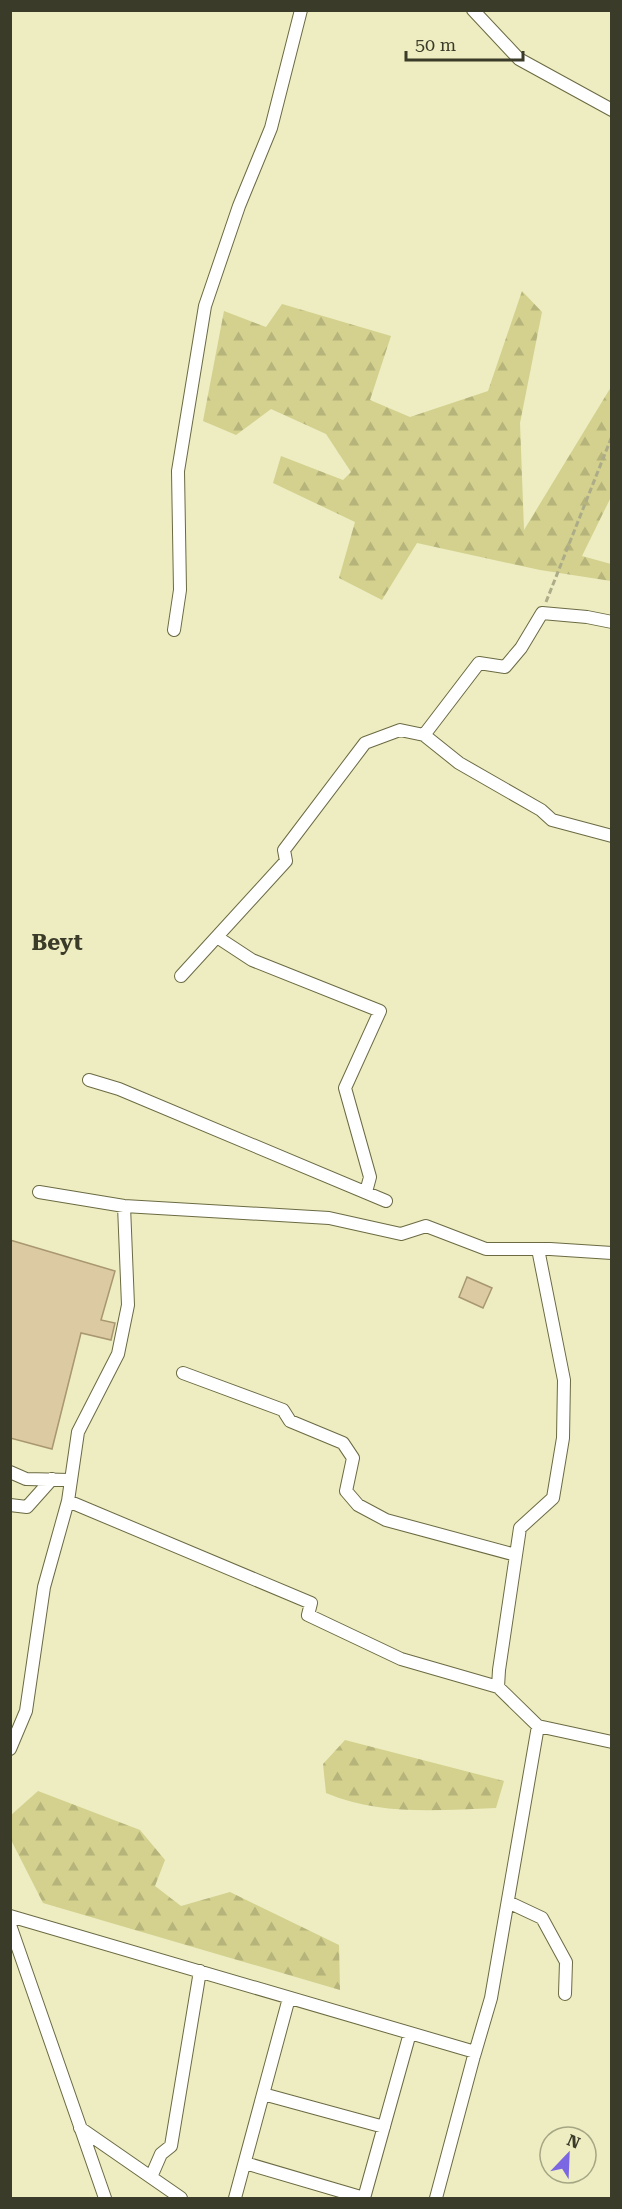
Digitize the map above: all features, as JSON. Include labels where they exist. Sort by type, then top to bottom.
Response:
[{"type":"street","points":[[174,630],[180,590],[178,471],[205,306],[238,206],[271,128],[301,10]]},
{"type":"street","points":[[473,10],[519,59],[612,110]]},
{"type":"street","points":[[424,735],[479,663],[505,667],[521,648],[542,613],[612,622]]},
{"type":"street","points":[[181,976],[286,861],[284,850],[365,742],[400,730],[424,735],[459,764],[541,810],[552,820],[612,836]]},
{"type":"street","points":[[217,937],[252,960],[380,1011],[345,1088],[370,1177],[366,1192]]},
{"type":"street","points":[[89,1080],[119,1089],[386,1201]]},
{"type":"street","points":[[39,1192],[124,1206],[329,1218],[401,1234],[426,1226],[486,1249],[612,1253]]},
{"type":"street","points":[[10,1749],[26,1711],[44,1587],[68,1501],[78,1432],[118,1354],[128,1305],[124,1206]]},
{"type":"street","points":[[498,1688],[498,1670],[520,1528],[553,1498],[563,1438],[564,1380],[538,1249]]},
{"type":"street","points":[[183,1373],[283,1410],[290,1421],[343,1443],[353,1458],[346,1491],[358,1505],[386,1520],[516,1555]]},
{"type":"street","points":[[10,1472],[26,1479],[70,1480]]},
{"type":"street","points":[[10,1504],[27,1507],[52,1479]]},
{"type":"street","points":[[68,1501],[311,1602],[308,1615],[401,1659],[498,1688],[538,1726],[612,1742]]},
{"type":"street","points":[[436,2199],[491,1998],[538,1726]]},
{"type":"street","points":[[507,1902],[542,1918],[566,1962],[565,1994]]},
{"type":"street","points":[[10,1916],[475,2052],[474,2056]]},
{"type":"street","points":[[10,1925],[105,2199]]},
{"type":"street","points":[[151,2177],[160,2154],[171,2146],[201,1971]]},
{"type":"street","points":[[235,2199],[289,1998]]},
{"type":"street","points":[[245,2163],[364,2198],[410,2033]]},
{"type":"street","points":[[263,2094],[384,2127]]},
{"type":"street","points":[[80,2128],[181,2199]]},
{"type":"path","points":[[542,613],[612,436]]},
{"type":"green space","points":[[522,291],[542,312],[520,423],[524,530],[611,387],[611,497],[582,556],[611,564],[611,581],[540,570],[417,543],[382,600],[339,578],[355,522],[273,483],[281,456],[343,480],[351,472],[326,434],[271,409],[236,435],[203,421],[224,311],[266,327],[282,304],[391,336],[370,400],[410,417],[488,391]]},
{"type":"green space","points":[[345,1740],[504,1781],[496,1808],[410,1810],[367,1805],[326,1793],[323,1764]]},
{"type":"green space","points":[[38,1791],[140,1830],[165,1860],[155,1886],[181,1906],[230,1892],[339,1945],[340,1990],[43,1903],[11,1840],[11,1815]]},
{"type":"building","points":[[10,1240],[115,1271],[101,1320],[115,1323],[111,1340],[81,1333],[52,1449],[10,1438]]},
{"type":"building","points":[[467,1277],[492,1288],[483,1308],[459,1297]]},
{"type":"district","name":"Beyt","points":[[57,942]]}]
